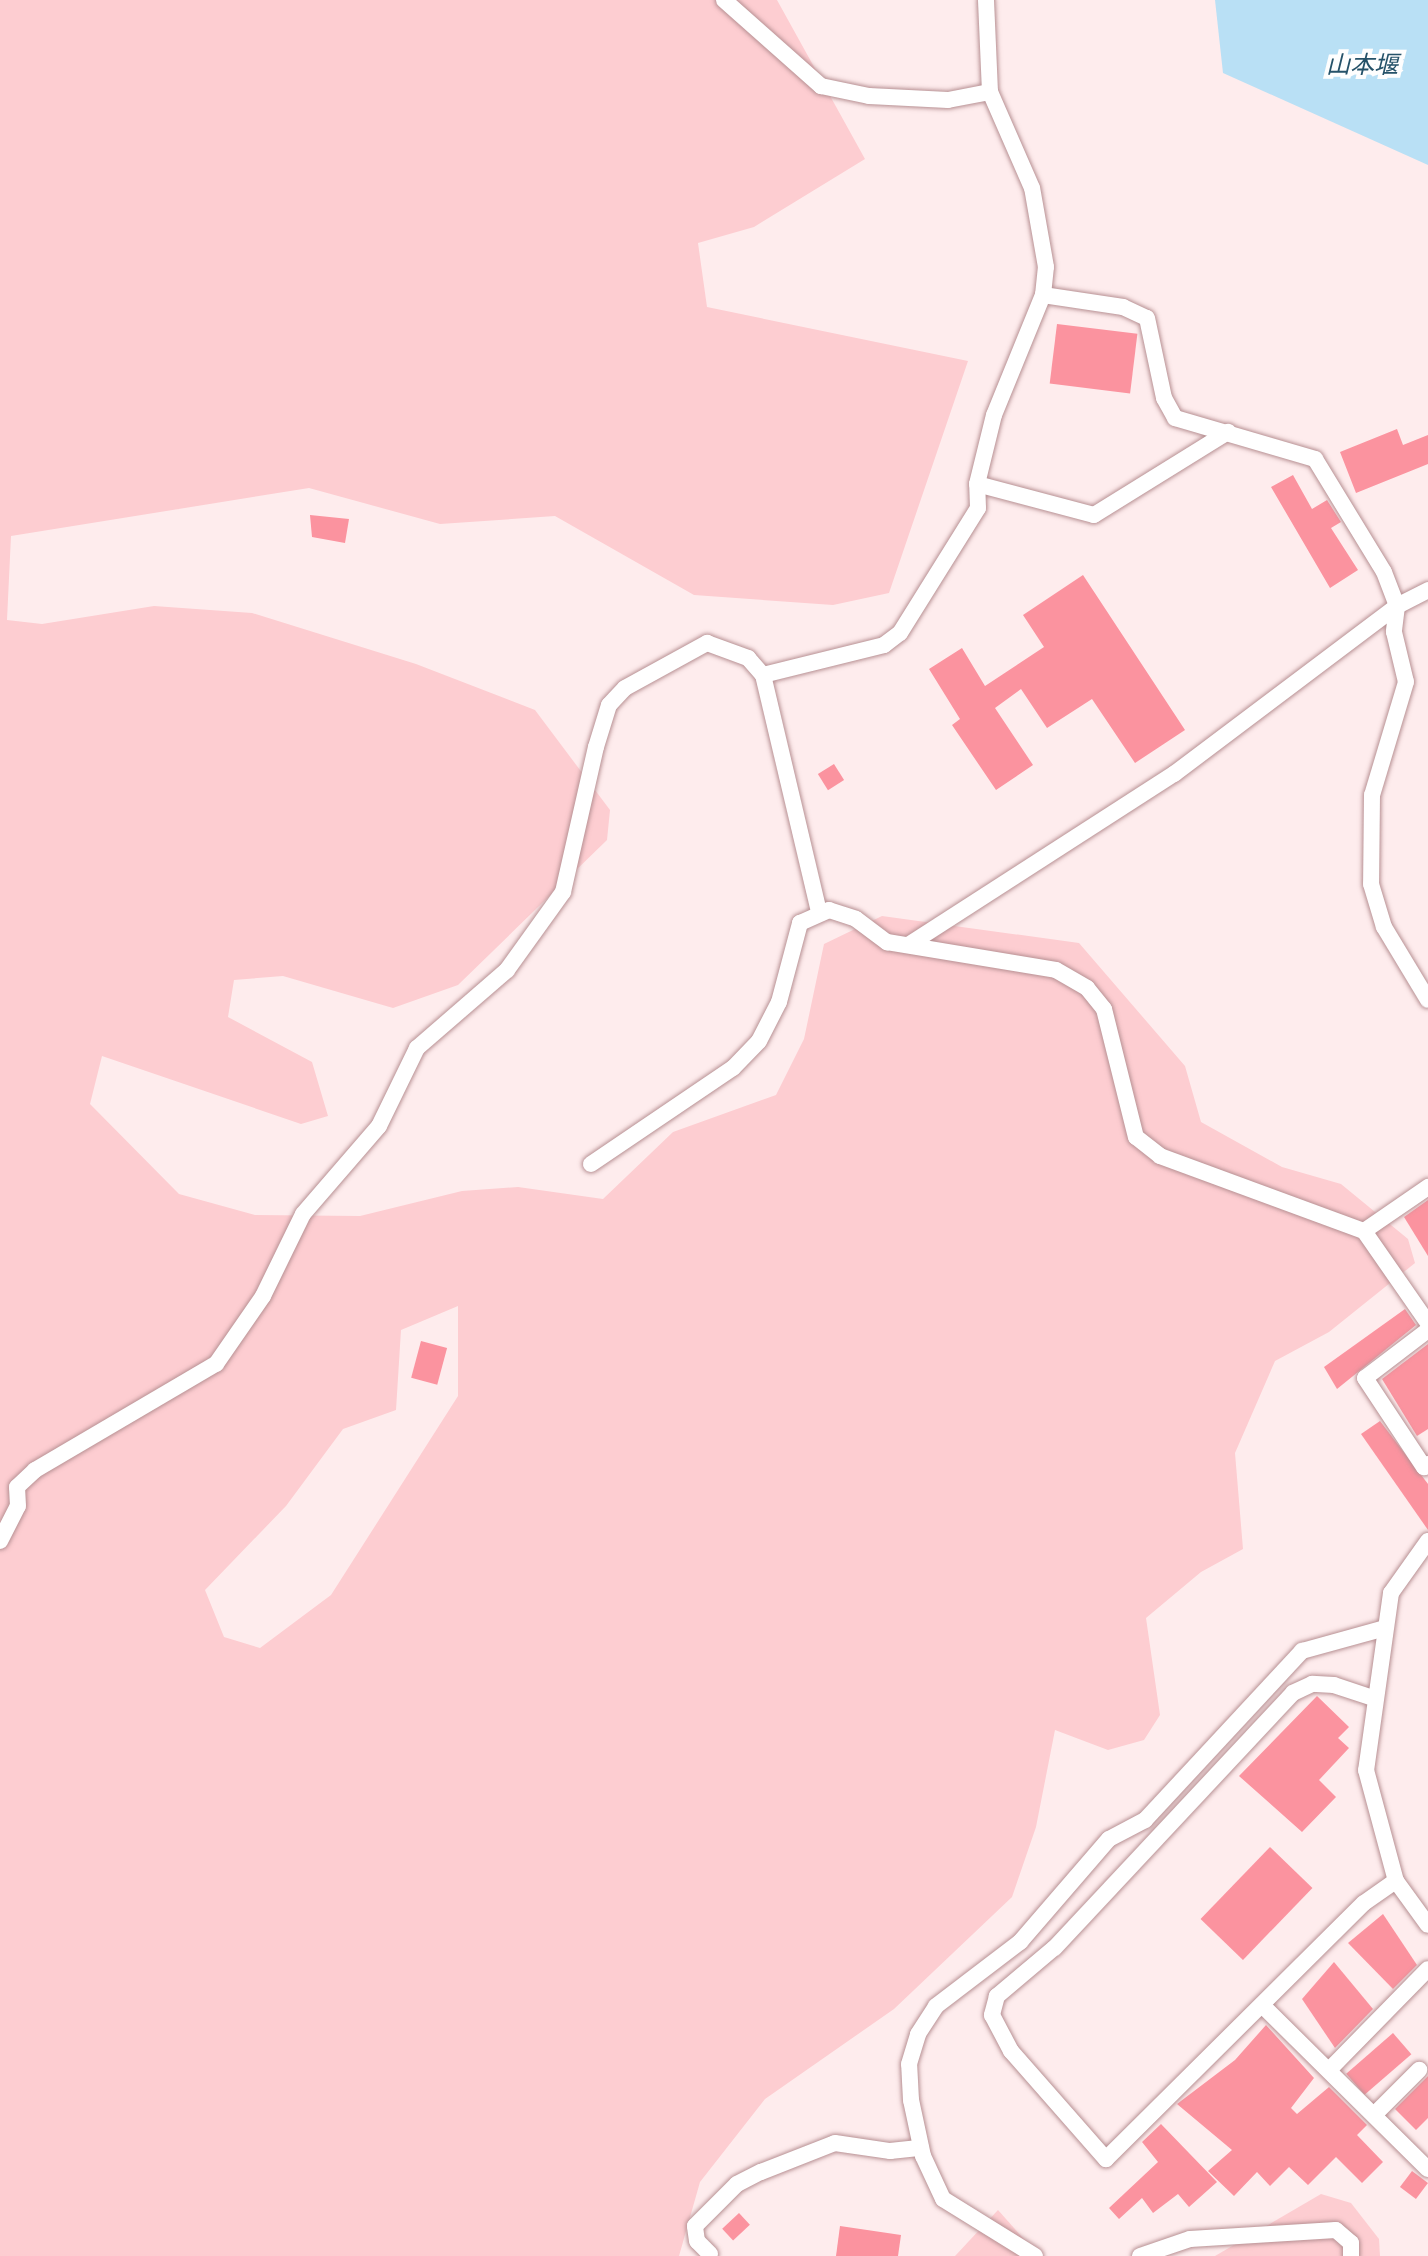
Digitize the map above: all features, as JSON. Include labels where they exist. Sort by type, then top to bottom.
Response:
[{"type":"street","points":[[724,0],[821,86],[869,96],[948,100],[990,92]]},
{"type":"street","points":[[763,675],[884,645],[900,633],[978,508],[977,484],[994,415],[1043,295],[1046,267],[1032,188],[990,92],[986,0]]},
{"type":"street","points":[[1043,295],[1123,307],[1147,318],[1167,409],[1175,418],[1315,459],[1384,572],[1397,606],[1394,632],[1406,682],[1372,795],[1371,884],[1384,927],[1428,1000]]},
{"type":"street","points":[[977,484],[1094,515],[1228,432]]},
{"type":"street","points":[[910,944],[1174,774],[1397,606],[1428,590]]},
{"type":"street","points":[[0,1541],[18,1506],[17,1487],[35,1470],[216,1364],[263,1296],[303,1214],[379,1126],[417,1048],[507,970],[563,892],[573,866],[609,705],[625,688],[707,643],[748,658],[763,675],[819,911]]},
{"type":"street","points":[[591,1164],[733,1068],[759,1041],[779,1002],[800,923],[819,911],[856,919],[887,942],[1056,970],[1087,988],[1104,1009],[1136,1137],[1160,1156],[1364,1231],[1427,1319],[1365,1378],[1424,1467],[1428,1464]]},
{"type":"street","points":[[1364,1231],[1428,1187]]},
{"type":"street","points":[[1428,1541],[1391,1593],[1382,1629],[1366,1770],[1396,1881],[1428,1925]]},
{"type":"street","points":[[1035,2256],[943,2199],[921,2148],[909,2064],[918,2034],[936,2006],[1020,1942],[1109,1839],[1145,1820],[1302,1651],[1382,1629]]},
{"type":"street","points":[[1373,1698],[1334,1685],[1312,1684],[1293,1693],[1054,1948],[997,1996],[992,2015],[1011,2051],[1106,2159],[1364,1903],[1396,1881]]},
{"type":"street","points":[[1329,2070],[1428,1969]]},
{"type":"street","points":[[1262,2005],[1428,2169]]},
{"type":"street","points":[[1374,2115],[1419,2070]]},
{"type":"street","points":[[710,2254],[697,2241],[695,2226],[737,2184],[835,2143],[890,2151],[921,2148]]},
{"type":"street","points":[[1140,2256],[1190,2239],[1336,2230],[1351,2243],[1351,2256]]},
{"type":"shaded area","points":[[0,0],[777,0],[865,159],[754,227],[698,243],[707,307],[968,361],[889,593],[833,605],[694,595],[555,516],[440,524],[309,488],[11,536],[7,620],[42,624],[154,606],[252,613],[416,664],[535,710],[610,810],[607,840],[458,985],[393,1008],[283,976],[234,980],[228,1017],[312,1062],[328,1116],[301,1124],[102,1056],[90,1104],[179,1194],[255,1215],[360,1216],[462,1191],[518,1187],[603,1199],[673,1132],[776,1095],[804,1039],[824,944],[882,916],[1079,943],[1185,1066],[1201,1122],[1282,1167],[1341,1184],[1408,1239],[1415,1263],[1329,1332],[1275,1361],[1235,1453],[1243,1549],[1201,1572],[1146,1618],[1160,1715],[1144,1740],[1108,1750],[1055,1730],[1036,1827],[1012,1897],[894,2009],[765,2099],[700,2182],[679,2256],[0,2256]],"holes":[[[458,1306],[458,1396],[331,1595],[260,1648],[224,1637],[205,1590],[286,1506],[343,1429],[396,1410],[401,1330]]]},
{"type":"shaded area","points":[[1321,2194],[1351,2203],[1379,2239],[1380,2256],[1215,2256]]},
{"type":"shaded area","points":[[998,2210],[1039,2256],[955,2256]]},
{"type":"water","name":"山本堰","points":[[1215,0],[1428,0],[1428,165],[1223,73]]},
{"type":"building","points":[[1057,324],[1137,334],[1130,393],[1050,384]]},
{"type":"building","points":[[1397,429],[1403,445],[1428,435],[1428,464],[1356,493],[1340,452]]},
{"type":"building","points":[[1293,475],[1312,509],[1327,500],[1341,522],[1331,528],[1358,570],[1330,588],[1271,487]]},
{"type":"building","points":[[310,515],[349,519],[345,543],[312,537]]},
{"type":"building","points":[[1083,575],[1185,730],[1135,763],[1092,699],[1047,728],[1021,689],[995,708],[1033,765],[996,790],[952,725],[960,719],[929,669],[962,648],[985,686],[1044,647],[1023,615]]},
{"type":"building","points":[[834,764],[844,780],[828,790],[818,774]]},
{"type":"building","points":[[1428,1200],[1428,1256],[1404,1217]]},
{"type":"building","points":[[1405,1309],[1416,1325],[1337,1389],[1324,1367]]},
{"type":"building","points":[[421,1341],[447,1348],[437,1385],[411,1378]]},
{"type":"building","points":[[1428,1344],[1428,1429],[1417,1436],[1382,1379]]},
{"type":"building","points":[[1380,1421],[1428,1484],[1428,1530],[1361,1434]]},
{"type":"building","points":[[1317,1696],[1349,1727],[1338,1738],[1349,1748],[1319,1780],[1336,1797],[1302,1832],[1239,1776]]},
{"type":"building","points":[[1270,1847],[1312,1888],[1243,1960],[1201,1919]]},
{"type":"building","points":[[1383,1914],[1417,1965],[1393,1989],[1348,1943]]},
{"type":"building","points":[[1334,1962],[1373,2009],[1335,2048],[1302,1999]]},
{"type":"building","points":[[1266,2025],[1314,2078],[1291,2108],[1297,2114],[1329,2087],[1367,2125],[1357,2135],[1383,2162],[1362,2183],[1336,2157],[1308,2185],[1289,2167],[1270,2186],[1257,2172],[1234,2196],[1208,2171],[1232,2150],[1177,2104],[1235,2060]]},
{"type":"building","points":[[1393,2033],[1411,2054],[1365,2095],[1346,2074]]},
{"type":"building","points":[[1428,2076],[1428,2118],[1416,2130],[1395,2109]]},
{"type":"building","points":[[1161,2124],[1217,2182],[1189,2207],[1178,2194],[1153,2213],[1142,2198],[1119,2219],[1109,2208],[1158,2162],[1142,2142]]},
{"type":"building","points":[[1412,2171],[1428,2183],[1416,2199],[1400,2187]]},
{"type":"building","points":[[739,2213],[750,2225],[733,2240],[722,2229]]},
{"type":"building","points":[[840,2226],[901,2235],[898,2256],[836,2256]]}]
